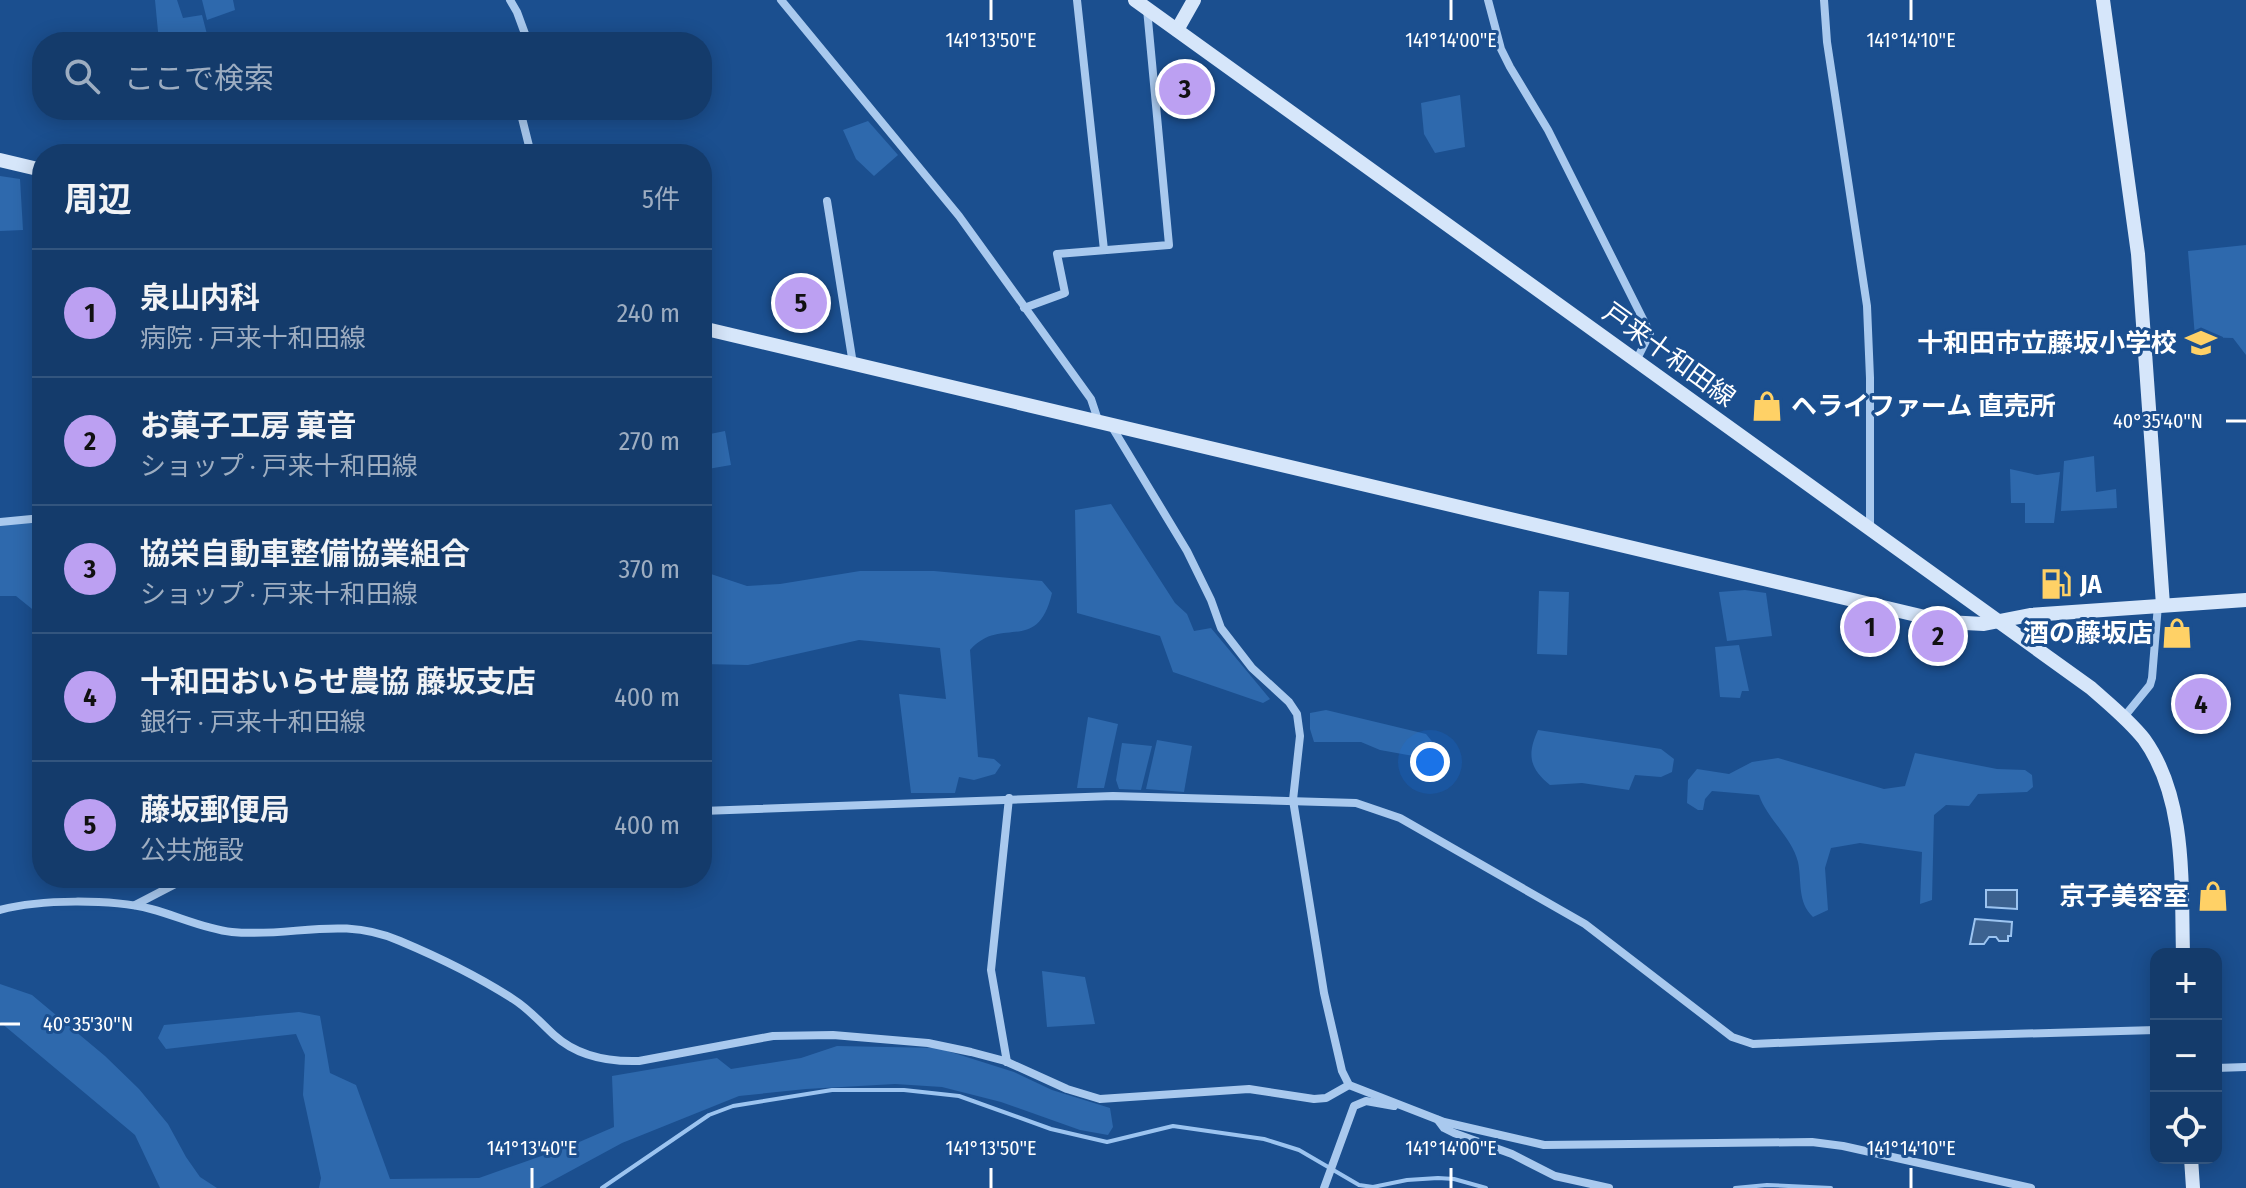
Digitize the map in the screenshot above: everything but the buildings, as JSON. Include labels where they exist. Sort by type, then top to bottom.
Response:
[{"type":"street","points":[[510,0],[524,32]]},
{"type":"street","points":[[781,0],[959,216],[1091,399],[1187,551],[1225,635],[1297,714],[1300,736],[1293,800],[1324,993],[1342,1071],[1349,1085],[1437,1120],[1544,1145],[1812,1142],[2031,1188]]},
{"type":"street","points":[[1077,0],[1104,250]]},
{"type":"street","points":[[1177,30],[1194,0]]},
{"type":"street","points":[[1488,0],[1501,49],[1548,130],[1650,333],[1636,361]]},
{"type":"street","points":[[1824,0],[1827,42],[1867,306],[1870,531]]},
{"type":"street","points":[[2103,0],[2138,254],[2160,605],[2152,678],[2124,717]]},
{"type":"street","points":[[1024,308],[1065,293],[1057,254],[1169,245],[1141,4]]},
{"type":"street","name":"戸来十和田線","points":[[1141,4],[2091,688],[2124,717],[2156,760],[2172,805],[2178,848],[2183,948]]},
{"type":"street","points":[[522,120],[528,144]]},
{"type":"street","points":[[0,160],[32,168]]},
{"type":"street","points":[[827,201],[853,364]]},
{"type":"street","points":[[712,330],[1946,622],[1965,625],[2000,623],[2030,615],[2246,600]]},
{"type":"street","points":[[0,522],[32,519]]},
{"type":"street","points":[[712,811],[1113,796],[1356,803],[1400,818],[1585,924],[1732,1037],[1753,1044],[2150,1030]]},
{"type":"street","points":[[1007,1062],[991,970],[1009,798]]},
{"type":"street","points":[[135,905],[168,888]]},
{"type":"street","points":[[0,910],[59,902],[135,905],[231,932],[358,928],[378,932],[404,942],[515,1000],[567,1045],[581,1053],[617,1062],[639,1061],[795,1034],[928,1043],[1007,1062],[1067,1089],[1100,1099],[1249,1089],[1314,1099],[1326,1098],[1349,1085]]},
{"type":"street","points":[[2222,1068],[2246,1067]]},
{"type":"street","points":[[1324,1188],[1358,1103],[1366,1101],[1389,1107],[1398,1105]]},
{"type":"street","points":[[1437,1120],[1454,1133],[1496,1147],[1555,1176],[1609,1188]]},
{"type":"street","points":[[2191,1164],[2193,1188]]},
{"type":"shaded area","points":[[155,0],[177,0],[183,18],[202,15],[206,32],[158,32]]},
{"type":"shaded area","points":[[202,0],[233,0],[235,10],[207,20]]},
{"type":"shaded area","points":[[1460,95],[1465,147],[1435,153],[1424,134],[1421,103]]},
{"type":"shaded area","points":[[868,121],[898,155],[874,176],[856,159],[843,130]]},
{"type":"shaded area","points":[[0,176],[20,179],[23,230],[0,231]]},
{"type":"shaded area","points":[[2246,245],[2246,355],[2233,338],[2195,337],[2188,251]]},
{"type":"shaded area","points":[[725,431],[731,465],[712,468],[712,434]]},
{"type":"shaded area","points":[[2094,456],[2096,492],[2116,489],[2117,508],[2061,511],[2064,461]]},
{"type":"shaded area","points":[[2010,469],[2037,475],[2060,472],[2054,523],[2025,523],[2025,503],[2011,503]]},
{"type":"shaded area","points":[[1111,504],[1175,603],[1187,614],[1194,631],[1211,628],[1270,699],[1263,703],[1173,672],[1160,636],[1077,613],[1075,510]]},
{"type":"shaded area","points":[[32,521],[32,609],[16,596],[0,596],[0,525]]},
{"type":"shaded area","points":[[860,571],[934,571],[1042,581],[1052,593],[1037,623],[1028,629],[994,635],[970,650],[978,757],[994,759],[1001,765],[995,774],[974,780],[959,777],[955,793],[911,793],[899,694],[946,699],[940,648],[859,640],[748,665],[712,664],[712,574],[747,586]]},
{"type":"shaded area","points":[[1745,590],[1766,593],[1772,636],[1727,641],[1719,592]]},
{"type":"shaded area","points":[[1539,591],[1569,592],[1567,655],[1537,654]]},
{"type":"shaded area","points":[[1739,645],[1749,691],[1742,691],[1740,698],[1720,697],[1715,647]]},
{"type":"shaded area","points":[[1326,710],[1426,734],[1435,745],[1430,759],[1380,750],[1361,742],[1314,742],[1310,713]]},
{"type":"shaded area","points":[[1088,717],[1118,724],[1104,788],[1077,788]]},
{"type":"shaded area","points":[[1538,730],[1661,749],[1674,759],[1672,772],[1661,777],[1635,775],[1629,790],[1582,783],[1550,785],[1538,773],[1532,760],[1532,746]]},
{"type":"shaded area","points":[[1157,740],[1192,746],[1184,792],[1146,789]]},
{"type":"shaded area","points":[[1122,743],[1152,746],[1141,790],[1119,789],[1116,780]]},
{"type":"shaded area","points":[[1915,753],[1997,769],[2025,770],[2032,775],[2033,787],[2027,792],[1978,794],[1969,806],[1946,805],[1934,815],[1932,900],[1920,904],[1922,852],[1860,843],[1831,848],[1825,868],[1828,910],[1813,917],[1802,898],[1795,853],[1759,795],[1712,791],[1705,799],[1703,810],[1687,803],[1688,780],[1697,769],[1729,774],[1752,762],[1778,758],[1884,789],[1905,786]]},
{"type":"shaded area","points":[[1986,890],[2017,890],[2017,909],[1986,907]]},
{"type":"shaded area","points":[[1975,919],[2012,922],[2011,936],[2008,936],[2008,941],[1989,937],[1984,944],[1970,944]]},
{"type":"shaded area","points":[[1042,971],[1085,977],[1095,1024],[1047,1027]]},
{"type":"shaded area","points":[[0,984],[32,995],[105,1056],[139,1089],[168,1124],[200,1177],[217,1188],[160,1188],[135,1135],[0,1022]]},
{"type":"shaded area","points":[[299,1012],[320,1016],[330,1073],[356,1085],[390,1179],[479,1178],[614,1127],[612,1076],[717,1058],[731,1069],[801,1058],[837,1046],[938,1048],[1110,1108],[1113,1127],[1108,1135],[1080,1130],[1001,1102],[942,1087],[895,1084],[806,1089],[739,1096],[622,1143],[539,1188],[319,1188],[321,1178],[303,1095],[305,1055],[296,1034],[166,1049],[158,1038],[164,1025]]},
{"type":"waterway","points":[[602,1188],[709,1115],[733,1106],[832,1090],[904,1090],[959,1096],[1051,1129],[1107,1142],[1173,1126],[1264,1139],[1299,1150],[1359,1185],[1373,1187],[1438,1178],[1486,1188]]},
{"type":"waterway","points":[[1735,1188],[1767,1185],[1831,1188]]},
{"type":"place","name":"協栄自動車整備協業組合","points":[[1185,89]]},
{"type":"place","name":"藤坂郵便局","points":[[801,303]]},
{"type":"place","name":"十和田市立藤坂小学校","points":[[2201,343]]},
{"type":"place","name":"ヘライファーム 直売所","points":[[1767,406]]},
{"type":"place","name":"JA","points":[[2056,584]]},
{"type":"place","name":"泉山内科","points":[[1870,627]]},
{"type":"place","name":"酒の藤坂店","points":[[2177,633]]},
{"type":"place","name":"お菓子工房 菓音","points":[[1938,636]]},
{"type":"place","name":"十和田おいらせ農協 藤坂支店","points":[[2201,704]]},
{"type":"place","name":"京子美容室","points":[[2213,896]]}]
